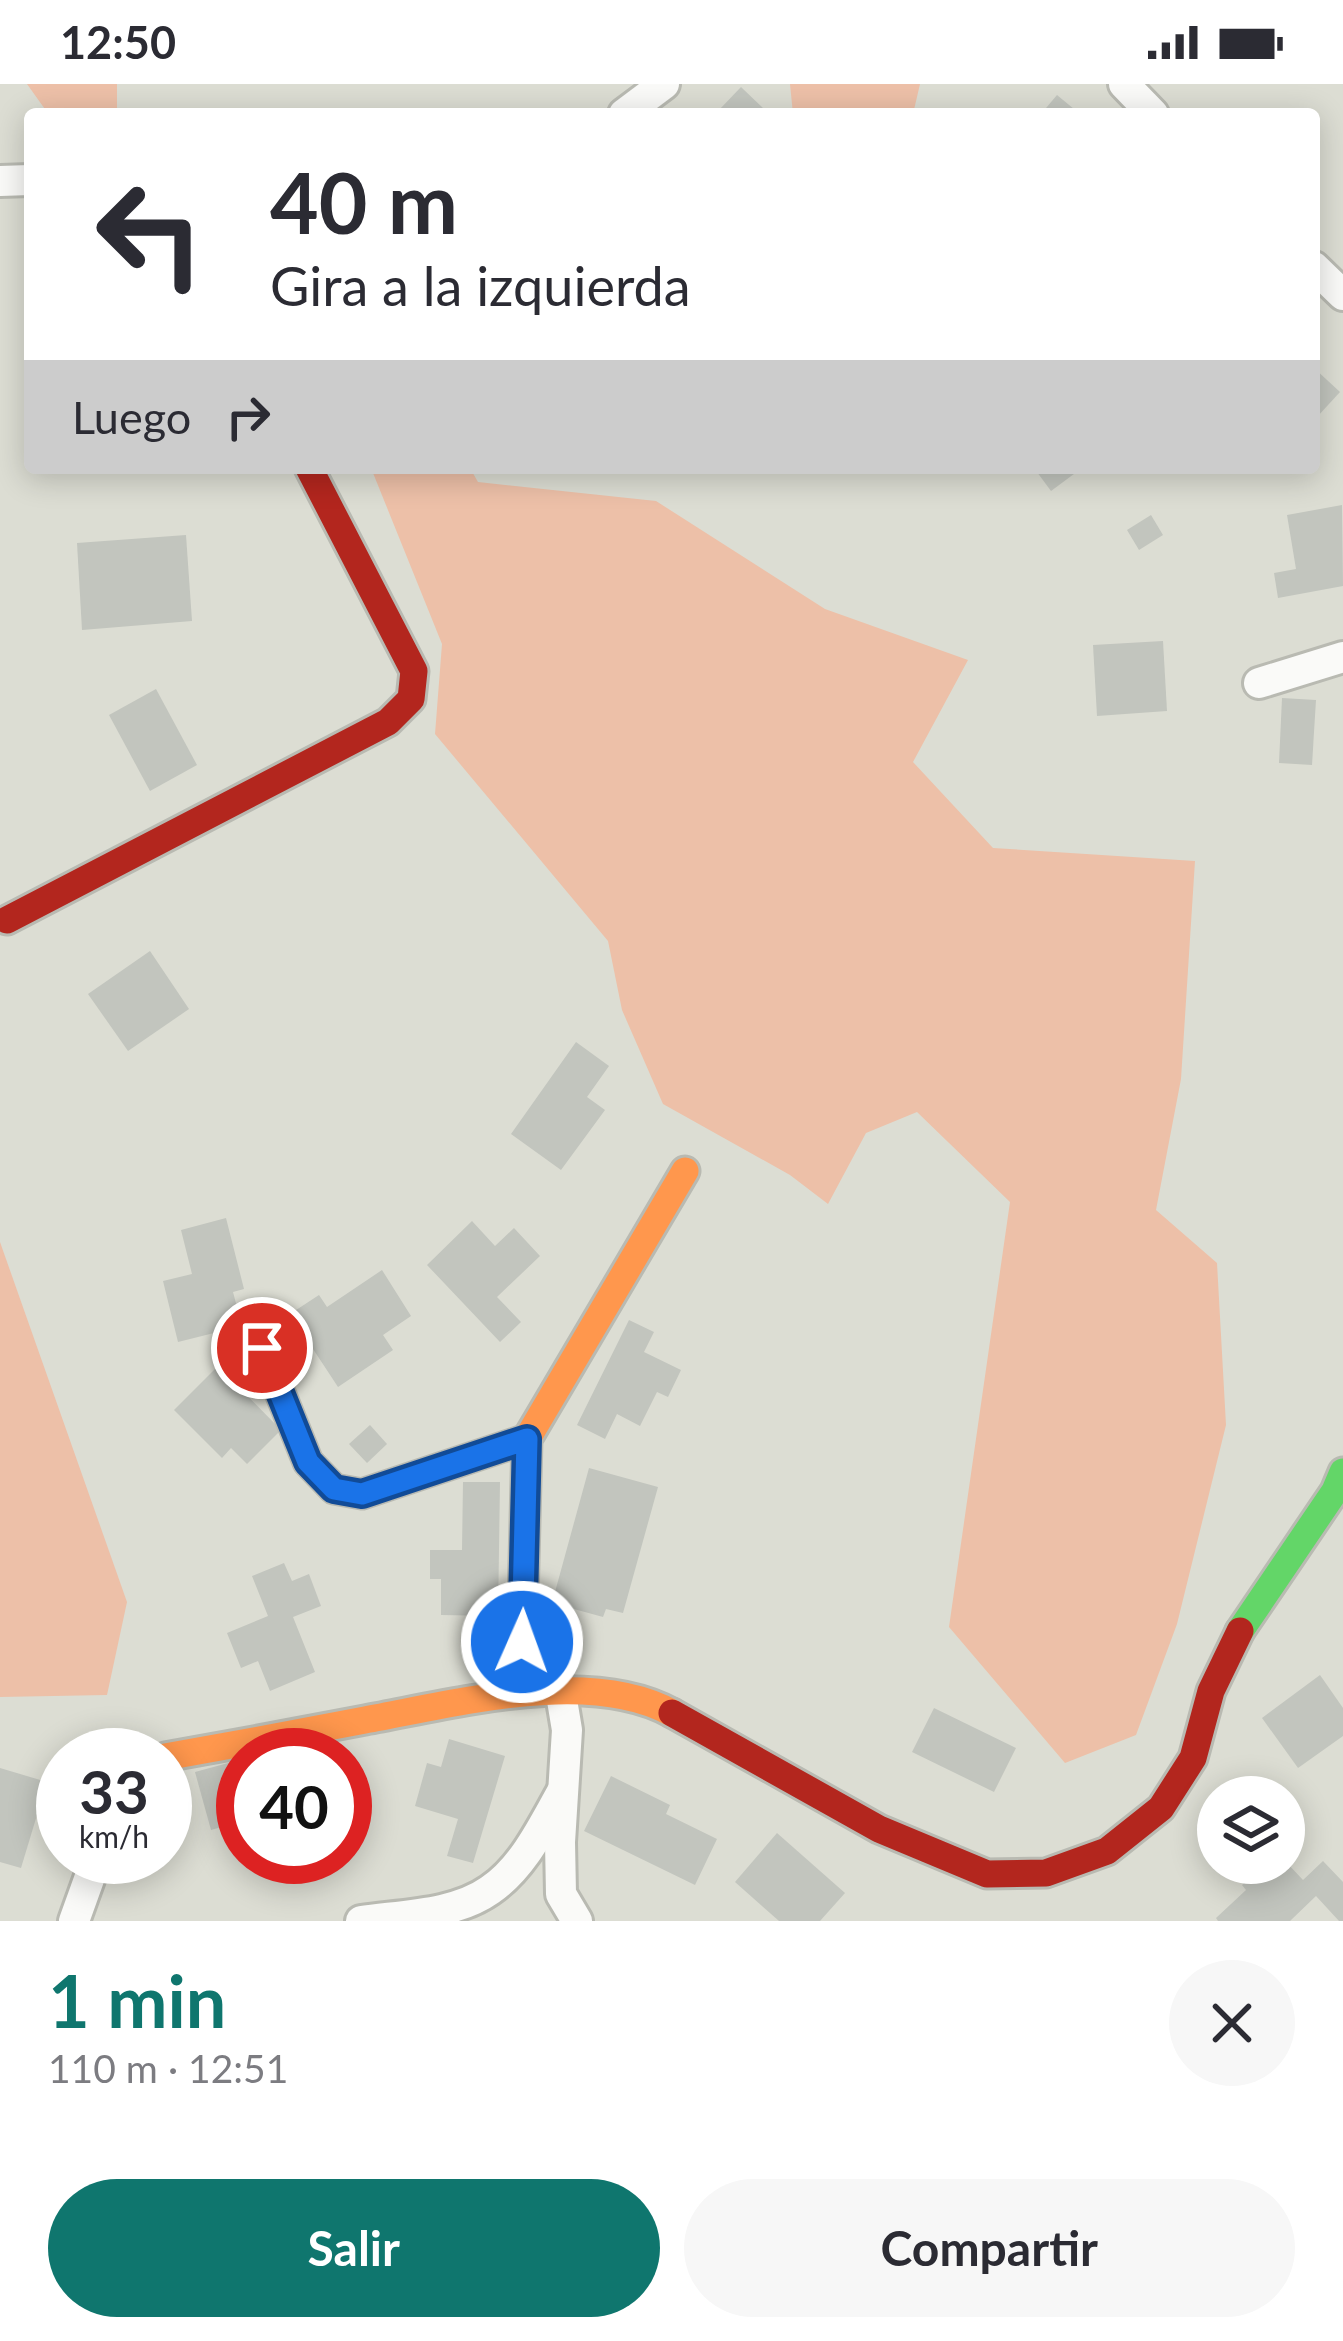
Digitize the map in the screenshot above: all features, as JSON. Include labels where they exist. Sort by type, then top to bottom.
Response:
[{"type":"street","points":[[632,108],[664,84]]},
{"type":"street","points":[[1124,84],[1147,108]]},
{"type":"street","points":[[1320,274],[1343,295]]},
{"type":"street","points":[[7,920],[388,722],[411,699],[414,670],[312,474]]},
{"type":"street","points":[[1258,683],[1343,657]]},
{"type":"street","points":[[515,1693],[522,1642],[527,1439],[685,1172]]},
{"type":"street","points":[[262,1348],[308,1462],[334,1489],[362,1494],[527,1439]]},
{"type":"street","points":[[192,1752],[515,1693],[610,1692],[652,1702],[879,1828],[987,1874],[1046,1873],[1107,1851],[1160,1808],[1193,1758],[1211,1691],[1243,1626],[1335,1491],[1343,1472]]},
{"type":"street","points":[[561,1694],[567,1730],[561,1894],[577,1921]]},
{"type":"street","points":[[361,1921],[453,1907],[490,1891],[520,1861],[563,1790]]},
{"type":"street","points":[[74,1921],[87,1884]]},
{"type":"shaded area","points":[[27,84],[117,84],[117,108],[44,108]]},
{"type":"shaded area","points":[[790,84],[920,84],[914,108],[792,108]]},
{"type":"shaded area","points":[[373,474],[473,474],[478,482],[656,501],[825,609],[968,660],[913,762],[993,848],[1195,861],[1181,1079],[1156,1210],[1217,1263],[1226,1425],[1177,1624],[1136,1735],[1065,1763],[949,1627],[1010,1202],[917,1112],[866,1133],[828,1204],[790,1175],[663,1104],[622,1010],[608,941],[435,734],[442,644]]},
{"type":"shaded area","points":[[0,1242],[127,1602],[107,1695],[0,1697]]},
{"type":"building","points":[[741,87],[763,108],[721,108]]},
{"type":"building","points":[[1057,95],[1073,108],[1046,108]]},
{"type":"building","points":[[1320,374],[1340,392],[1320,414]]},
{"type":"building","points":[[1038,474],[1074,474],[1051,491]]},
{"type":"building","points":[[1342,505],[1343,586],[1278,598],[1274,573],[1296,569],[1287,515]]},
{"type":"building","points":[[1151,515],[1163,535],[1139,550],[1127,530]]},
{"type":"building","points":[[186,535],[192,621],[82,630],[77,543]]},
{"type":"building","points":[[1163,641],[1167,711],[1097,716],[1093,645]]},
{"type":"building","points":[[156,689],[197,765],[150,791],[109,715]]},
{"type":"building","points":[[1282,698],[1316,700],[1312,765],[1279,763]]},
{"type":"building","points":[[150,951],[189,1009],[128,1051],[88,994]]},
{"type":"building","points":[[576,1042],[609,1066],[587,1097],[605,1110],[561,1170],[511,1134]]},
{"type":"building","points":[[226,1218],[244,1289],[233,1292],[242,1326],[178,1342],[163,1281],[192,1274],[181,1230]]},
{"type":"building","points":[[472,1221],[495,1246],[514,1228],[540,1256],[497,1297],[521,1322],[500,1342],[427,1265]]},
{"type":"building","points":[[382,1270],[411,1316],[383,1335],[393,1350],[338,1387],[290,1314],[319,1295],[327,1307]]},
{"type":"building","points":[[629,1320],[654,1332],[644,1352],[681,1370],[668,1397],[657,1392],[640,1426],[617,1414],[605,1439],[577,1425]]},
{"type":"building","points":[[218,1366],[281,1430],[247,1464],[231,1448],[222,1458],[174,1410]]},
{"type":"building","points":[[370,1425],[387,1444],[367,1463],[349,1444]]},
{"type":"building","points":[[589,1468],[658,1487],[623,1613],[606,1609],[603,1617],[552,1603]]},
{"type":"building","points":[[463,1482],[500,1482],[498,1616],[441,1615],[441,1579],[430,1579],[430,1550],[462,1550]]},
{"type":"building","points":[[284,1563],[292,1581],[309,1574],[321,1606],[293,1617],[315,1672],[270,1691],[258,1661],[241,1668],[227,1633],[268,1616],[252,1576]]},
{"type":"building","points":[[1320,1675],[1343,1708],[1343,1736],[1298,1768],[1262,1718]]},
{"type":"building","points":[[934,1708],[1016,1748],[994,1792],[912,1752]]},
{"type":"building","points":[[449,1739],[505,1756],[473,1863],[447,1856],[458,1819],[415,1806],[427,1763],[441,1767]]},
{"type":"building","points":[[216,1766],[216,1829],[211,1830],[195,1772]]},
{"type":"building","points":[[0,1768],[36,1779],[36,1818],[21,1868],[0,1862]]},
{"type":"building","points":[[611,1776],[670,1805],[666,1814],[717,1839],[695,1885],[584,1831]]},
{"type":"building","points":[[777,1833],[845,1893],[820,1921],[779,1921],[735,1882]]},
{"type":"building","points":[[1323,1861],[1343,1882],[1343,1921],[1316,1896],[1290,1921],[1216,1918],[1246,1890],[1243,1884],[1305,1884],[1305,1878]]},
{"type":"traffic: fast","points":[[262,1348],[308,1462],[334,1489],[362,1494],[527,1439]]},
{"type":"traffic: fast","points":[[1240,1631],[1335,1491],[1343,1472]]},
{"type":"traffic: slow","points":[[515,1693],[522,1643],[527,1439],[685,1171]]},
{"type":"traffic: slow","points":[[192,1752],[521,1693],[602,1692],[639,1699],[672,1713]]},
{"type":"traffic: jam","points":[[7,920],[388,722],[411,699],[414,671],[312,474]]},
{"type":"traffic: jam","points":[[672,1713],[879,1829],[987,1874],[1046,1873],[1107,1851],[1161,1808],[1193,1758],[1211,1691],[1240,1631]]},
{"type":"route","points":[[262,1348],[308,1462],[334,1489],[362,1494],[527,1439],[522,1642]]}]
